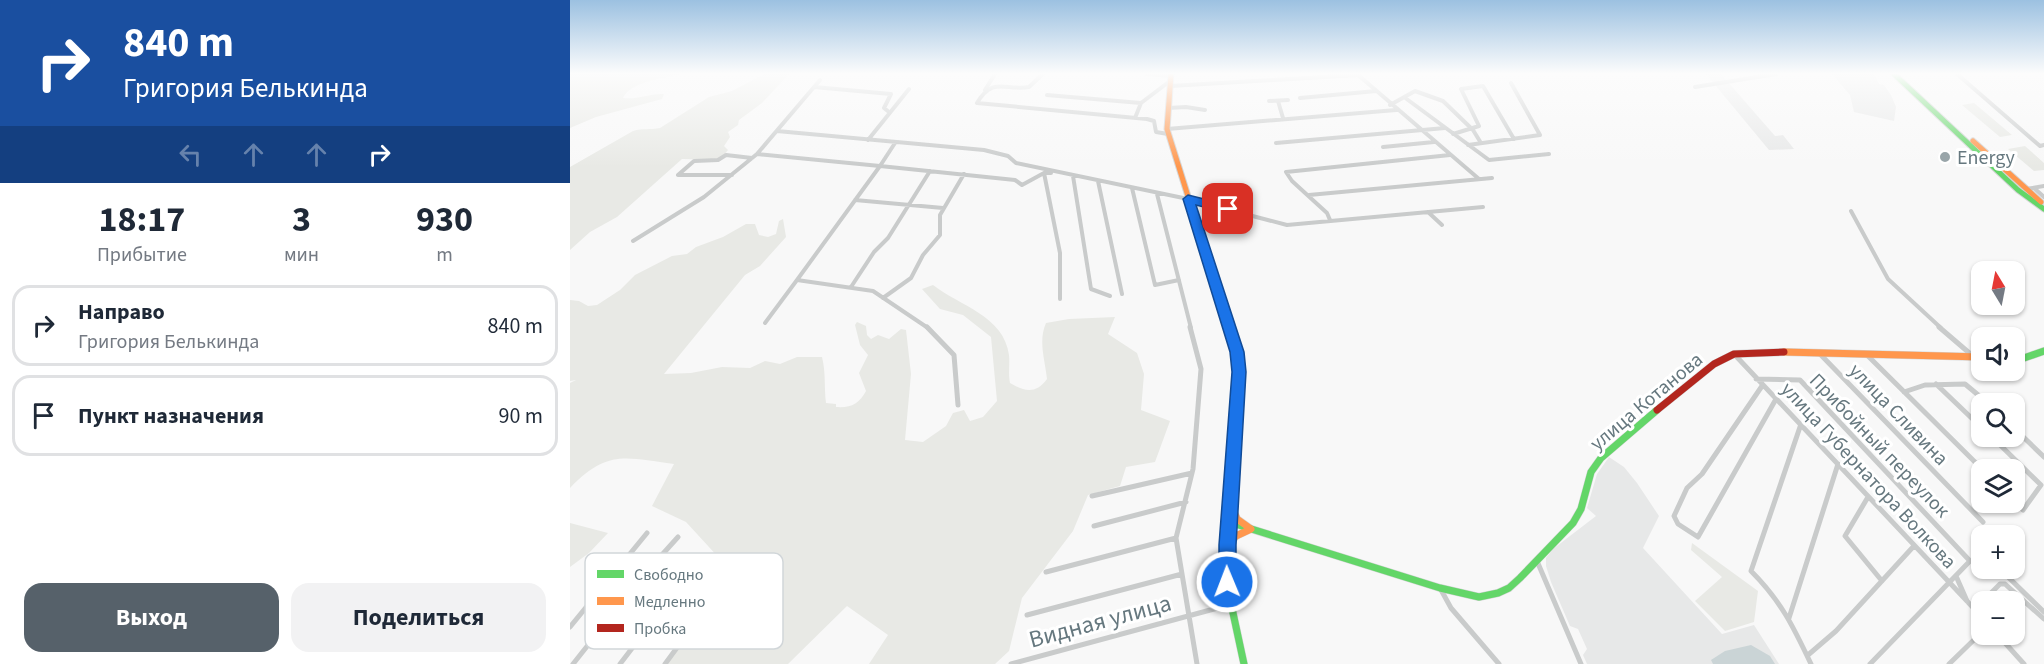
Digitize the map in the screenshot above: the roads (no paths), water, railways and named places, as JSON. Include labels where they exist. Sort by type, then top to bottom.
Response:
[{"type":"street","points":[[633,241],[704,197],[733,175],[757,154],[799,105]]},
{"type":"street","points":[[886,105],[884,108],[889,112]]},
{"type":"street","points":[[868,140],[895,105]]},
{"type":"street","points":[[996,105],[1154,121],[1156,132],[1283,118],[1396,110]]},
{"type":"street","points":[[1136,118],[1140,105]]},
{"type":"street","points":[[1168,105],[1168,132],[1237,352],[1239,372],[1227,545],[1227,582],[1244,664]]},
{"type":"street","points":[[1279,105],[1283,118]]},
{"type":"street","points":[[1390,105],[1479,179]]},
{"type":"street","points":[[1415,105],[1489,160],[1549,154]]},
{"type":"street","points":[[1447,105],[1470,128],[1481,143]]},
{"type":"street","points":[[1453,134],[1479,126],[1469,105]]},
{"type":"street","points":[[1495,105],[1514,139]]},
{"type":"street","points":[[1468,145],[1540,135],[1524,105]]},
{"type":"street","points":[[1930,105],[2044,209]]},
{"type":"street","points":[[1993,105],[2040,146],[2044,145]]},
{"type":"street","points":[[1168,108],[1186,107],[1205,110]]},
{"type":"street","points":[[1276,143],[1445,128]]},
{"type":"street","points":[[777,131],[984,150],[1002,154],[1016,163],[1188,199],[1287,225],[1483,207]]},
{"type":"street","points":[[1383,147],[1435,142]]},
{"type":"street","points":[[765,323],[895,143]]},
{"type":"street","points":[[757,154],[964,174],[1015,180],[1022,185],[1044,173],[1054,172]]},
{"type":"street","points":[[733,175],[678,175],[694,161],[718,160],[726,155],[752,159]]},
{"type":"street","points":[[1330,220],[1327,213],[1292,181],[1286,172],[1450,155]]},
{"type":"street","points":[[851,287],[874,252],[888,238],[930,171]]},
{"type":"street","points":[[1044,173],[1063,282],[1060,299]]},
{"type":"street","points":[[883,298],[911,278],[923,255],[940,235],[939,220],[943,208],[964,174]]},
{"type":"street","points":[[1073,176],[1091,289],[1110,296]]},
{"type":"street","points":[[1309,195],[1492,178]]},
{"type":"street","points":[[1098,181],[1122,294]]},
{"type":"street","points":[[2022,190],[2044,186]]},
{"type":"street","points":[[1132,188],[1155,285],[1179,280]]},
{"type":"street","points":[[2034,188],[2044,197]]},
{"type":"street","points":[[2022,190],[2044,205]]},
{"type":"street","points":[[1157,194],[1201,369],[1192,473],[1176,538],[1197,664]]},
{"type":"street","points":[[855,200],[943,208]]},
{"type":"street","points":[[1851,210],[1887,278],[1971,354]]},
{"type":"street","points":[[1428,212],[1442,225]]},
{"type":"street","points":[[797,280],[866,289],[922,324],[952,351],[958,405]]},
{"type":"street","name":"улица Котанова","points":[[1229,522],[1440,588],[1479,597],[1498,593],[1509,588],[1578,516],[1591,472],[1601,458],[1697,378],[1734,354],[1747,351],[1971,357]]},
{"type":"street","points":[[2025,358],[2042,352]]},
{"type":"street","name":"улица Сливина","points":[[1819,353],[1983,522]]},
{"type":"street","name":"улица Губернатора Волкова","points":[[1734,354],[1913,547],[1971,606]]},
{"type":"street","points":[[1866,354],[1972,459]]},
{"type":"street","name":"Прибойный переулок","points":[[1756,379],[1800,380],[1970,561],[1956,576]]},
{"type":"street","points":[[1936,384],[1971,417]]},
{"type":"street","points":[[1904,392],[1925,385],[1968,384],[1977,393]]},
{"type":"street","points":[[1762,386],[1702,474],[1687,488],[1674,516],[1678,524],[1698,537],[1776,399]]},
{"type":"street","points":[[1801,424],[1751,571],[1768,586],[1789,618],[1812,664]]},
{"type":"street","points":[[2025,439],[2044,457]]},
{"type":"street","points":[[2002,447],[2014,459]]},
{"type":"street","points":[[1789,618],[1838,464]]},
{"type":"street","points":[[2025,469],[2041,485],[2025,507]]},
{"type":"street","points":[[1092,496],[1192,473]]},
{"type":"street","points":[[1868,497],[1845,536],[1881,581]]},
{"type":"street","points":[[1094,526],[1186,502]]},
{"type":"street","points":[[1227,545],[1236,536],[1251,529],[1237,519],[1230,504]]},
{"type":"street","points":[[630,553],[647,532]]},
{"type":"street","points":[[664,553],[678,537]]},
{"type":"street","points":[[1046,572],[1176,538]]},
{"type":"street","points":[[1808,655],[1836,631],[1913,547]]},
{"type":"street","points":[[1537,561],[1581,664]]},
{"type":"street","points":[[1027,615],[1182,574]]},
{"type":"street","points":[[1870,664],[1956,576],[1971,606]]},
{"type":"street","points":[[2010,579],[2044,612]]},
{"type":"street","points":[[1993,591],[2000,584],[2005,584],[2013,591]]},
{"type":"street","points":[[1440,588],[1446,603],[1485,644],[1499,664]]},
{"type":"street","name":"Видная улица","points":[[1011,664],[1225,606],[1230,599]]},
{"type":"street","points":[[2025,602],[2044,620]]},
{"type":"street","points":[[570,627],[585,608]]},
{"type":"street","points":[[1948,664],[1971,642]]},
{"type":"street","points":[[2007,645],[2025,664]]},
{"type":"street","points":[[573,664],[585,649]]},
{"type":"street","points":[[620,664],[631,649]]},
{"type":"street","points":[[665,664],[676,649]]},
{"type":"place","name":"Energy","points":[[1945,157]]}]
